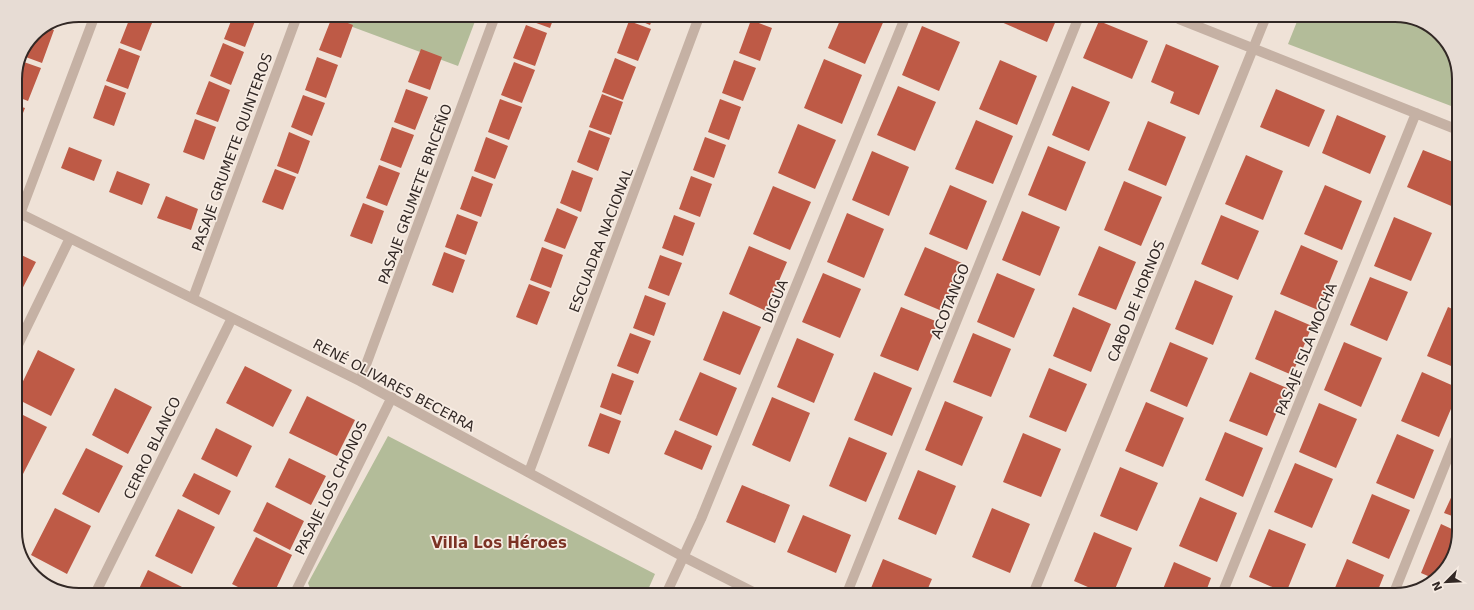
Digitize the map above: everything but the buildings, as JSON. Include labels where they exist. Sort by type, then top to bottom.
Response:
[{"type":"street","points":[[22,203],[92,22]]},
{"type":"street","name":"PASAJE GRUMETE QUINTEROS","points":[[193,298],[295,22]]},
{"type":"street","name":"PASAJE GRUMETE BRICEÑO","points":[[360,381],[493,22]]},
{"type":"street","name":"ESCUADRA NACIONAL","points":[[529,472],[697,22]]},
{"type":"street","name":"DIGUA","points":[[669,588],[701,519],[903,22]]},
{"type":"street","name":"ACOTANGO","points":[[849,588],[1076,22]]},
{"type":"street","points":[[1187,22],[1452,128]]},
{"type":"street","name":"CABO DE HORNOS","points":[[1035,588],[1264,22]]},
{"type":"street","name":"PASAJE ISLA MOCHA","points":[[1224,588],[1416,113]]},
{"type":"street","name":"RENÉ OLIVARES BECERRA","points":[[22,215],[392,397],[684,557],[745,588]]},
{"type":"street","points":[[22,337],[70,238]]},
{"type":"street","name":"CERRO BLANCO","points":[[98,588],[232,318]]},
{"type":"street","name":"PASAJE LOS CHONOS","points":[[297,588],[392,397]]},
{"type":"street","points":[[1396,588],[1452,448]]},
{"type":"green space","points":[[339,22],[475,22],[458,66]]},
{"type":"green space","points":[[1297,22],[1395,22],[1417,26],[1435,39],[1442,47],[1449,60],[1452,75],[1452,106],[1288,44]]},
{"type":"green space","points":[[388,436],[655,574],[649,588],[310,588],[308,583]]},
{"type":"district","name":"Villa Los Héroes","points":[[499,543]]}]
